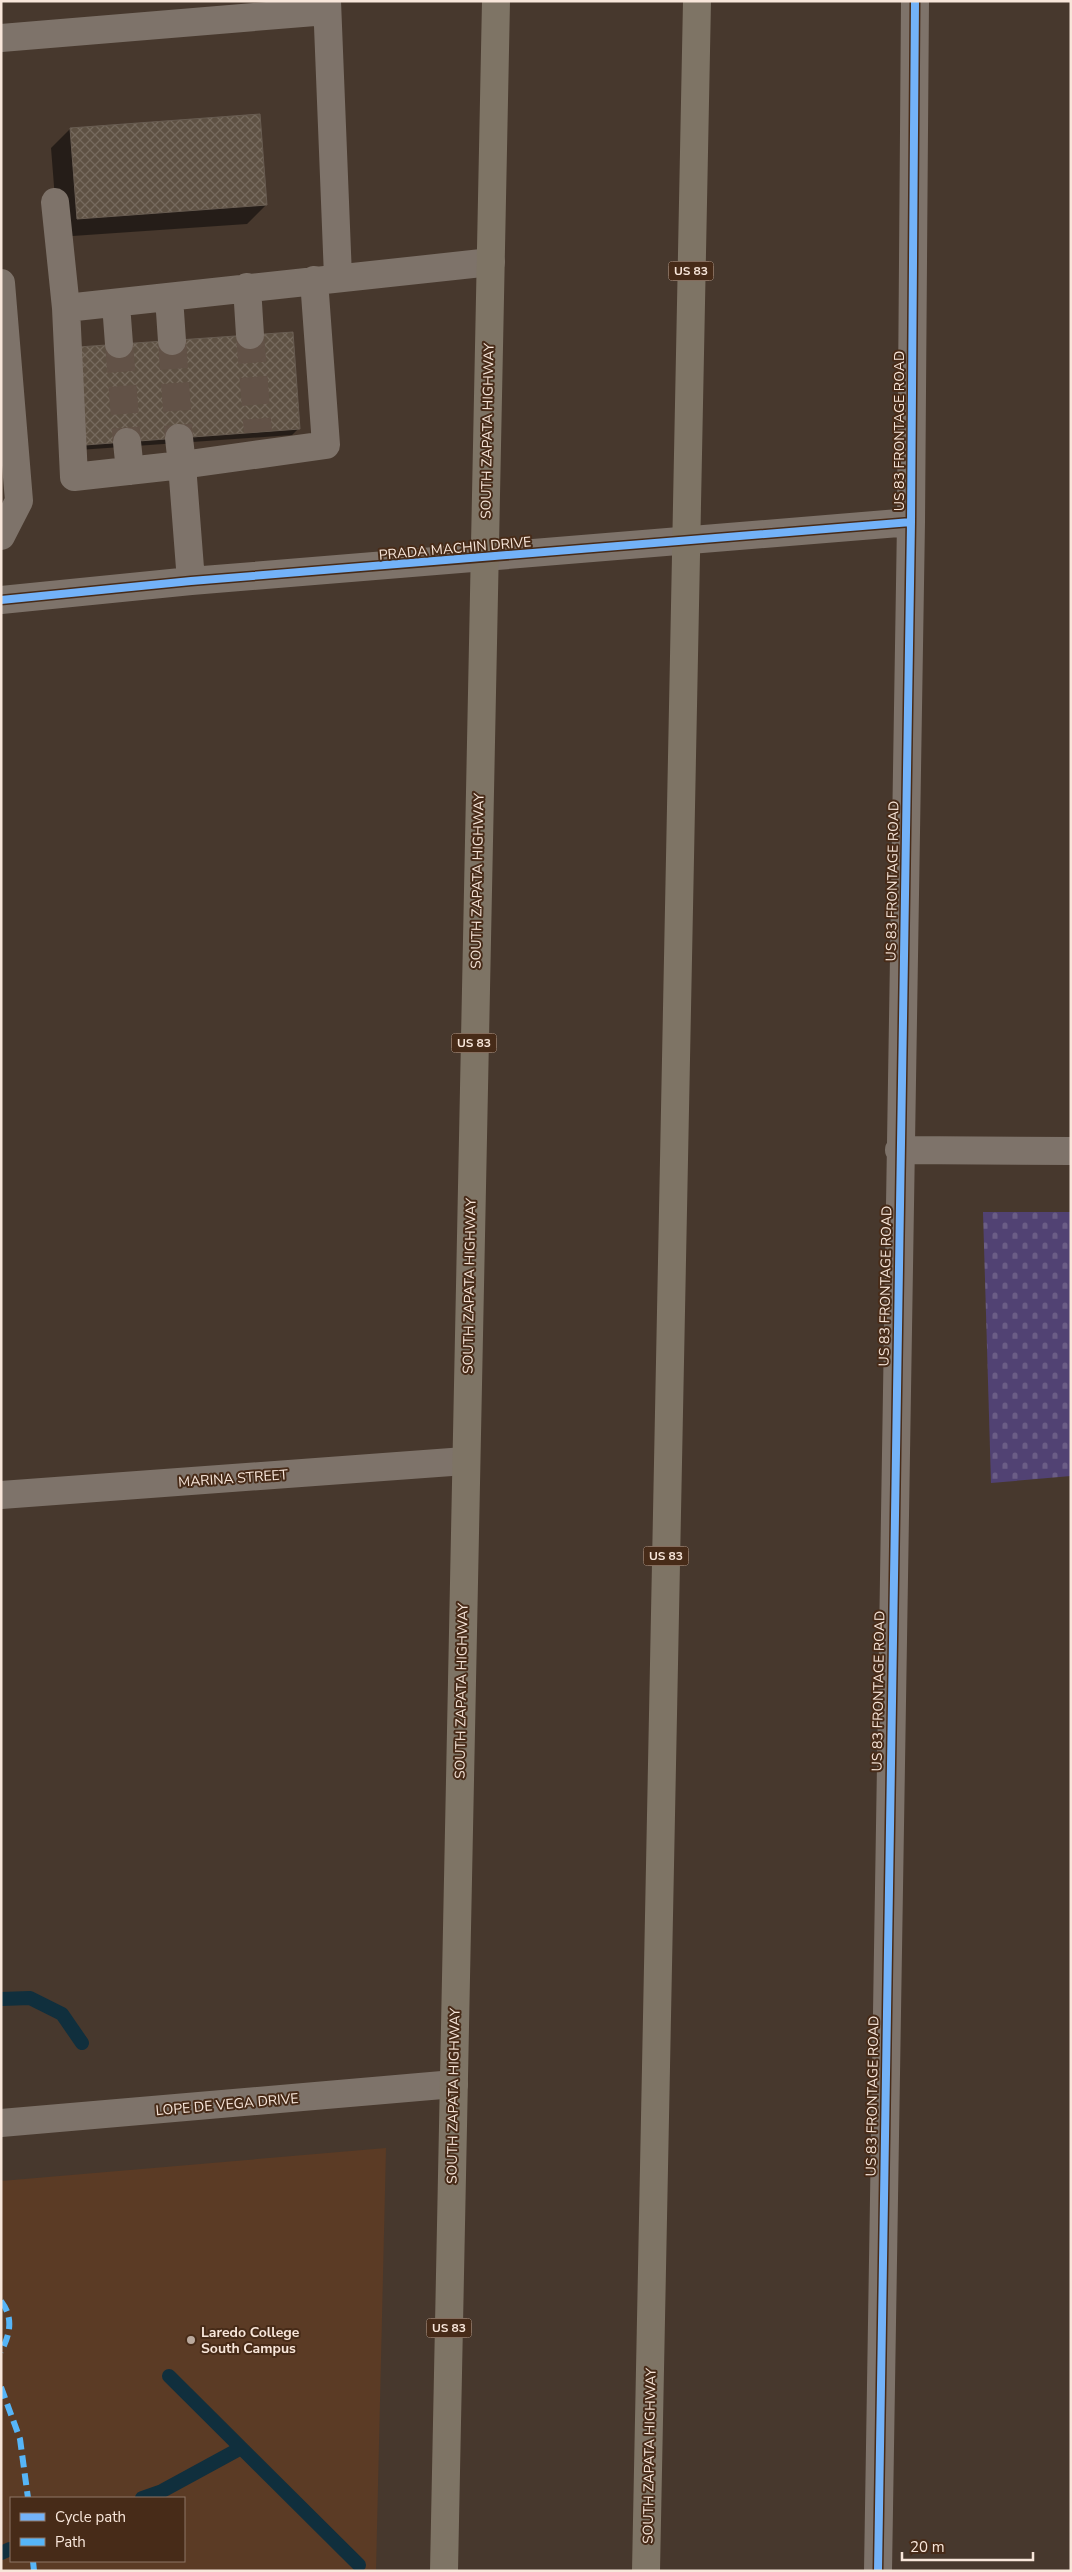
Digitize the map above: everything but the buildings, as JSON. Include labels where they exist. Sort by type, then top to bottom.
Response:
[{"type":"main road","name":"SOUTH ZAPATA HIGHWAY","points":[[444,2571],[496,1]]},
{"type":"main road","name":"SOUTH ZAPATA HIGHWAY","points":[[646,2571],[697,1]]},
{"type":"street","name":"US 83 FRONTAGE ROAD","points":[[878,2571],[899,1150],[911,522],[915,1]]},
{"type":"street","points":[[1,38],[327,6],[326,445],[260,443],[182,465],[74,477],[66,308],[55,202]]},
{"type":"street","points":[[66,308],[491,262]]},
{"type":"street","points":[[1,283],[20,501],[1,536]]},
{"type":"street","points":[[247,288],[250,335]]},
{"type":"street","points":[[169,297],[172,341]]},
{"type":"street","points":[[116,304],[119,344]]},
{"type":"street","points":[[179,438],[191,581]]},
{"type":"street","points":[[127,442],[130,471]]},
{"type":"street","name":"PRADA MACHIN DRIVE","points":[[1,600],[191,581],[911,522]]},
{"type":"street","points":[[899,1150],[1071,1151]]},
{"type":"street","name":"MARINA STREET","points":[[1,1495],[465,1461]]},
{"type":"street","name":"LOPE DE VEGA DRIVE","points":[[1,2123],[454,2084]]},
{"type":"shaded area","name":"Laredo College South Campus","points":[[386,2148],[376,2571],[1,2571],[1,2181]]},
{"type":"green space","points":[[983,1212],[1071,1212],[1071,1476],[991,1483]]},
{"type":"waterway","points":[[1,1999],[30,1998],[62,2014],[82,2043]]},
{"type":"waterway","points":[[169,2376],[359,2565]]},
{"type":"waterway","points":[[145,2497],[162,2491],[241,2448]]},
{"type":"waterway","points":[[1,2553],[10,2549]]},
{"type":"tunnel","points":[[250,335],[258,432]]},
{"type":"tunnel","points":[[172,341],[179,438]]},
{"type":"tunnel","points":[[119,344],[127,442]]},
{"type":"marked path","points":[[1,2301],[9,2320],[7,2339],[1,2352]]},
{"type":"marked path","points":[[1,2387],[20,2439],[28,2497]]},
{"type":"marked path","points":[[33,2562],[34,2571]]},
{"type":"cycle path","points":[[878,2571],[911,522],[915,1]]},
{"type":"cycle path","points":[[1,600],[191,581],[911,522]]},
{"type":"place","name":"Laredo College South Campus","points":[[191,2340]]}]
